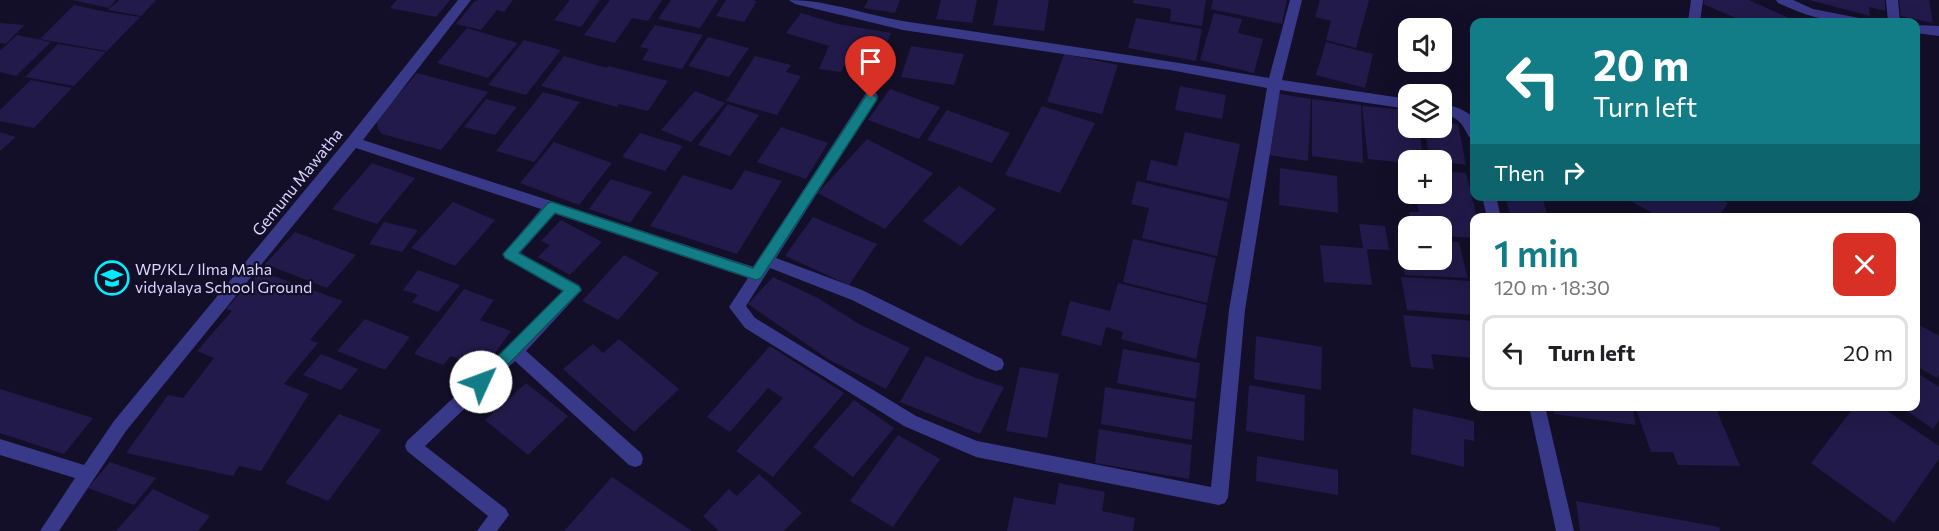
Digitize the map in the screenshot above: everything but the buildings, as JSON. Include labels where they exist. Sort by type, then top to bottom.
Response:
[{"type":"street","name":"Gemunu Mawatha","points":[[49,531],[120,426],[353,142],[465,0]]},
{"type":"street","points":[[795,0],[903,26],[1170,65],[1274,84],[1398,103]]},
{"type":"street","points":[[871,98],[756,274],[737,307],[750,323],[910,421],[976,449],[1219,497],[1237,310],[1274,84],[1296,0]]},
{"type":"street","points":[[1695,18],[1697,0]]},
{"type":"street","points":[[1782,0],[1810,13],[1837,18]]},
{"type":"street","points":[[1892,0],[1894,18]]},
{"type":"street","points":[[1920,29],[1939,31]]},
{"type":"street","points":[[1452,110],[1458,111],[1470,122]]},
{"type":"street","points":[[353,142],[756,274]]},
{"type":"street","points":[[486,531],[500,515],[413,446],[515,351],[574,290],[510,254],[552,207]]},
{"type":"street","points":[[765,260],[857,295],[996,364]]},
{"type":"street","points":[[515,351],[634,459]]},
{"type":"street","points":[[1538,411],[1565,531]]},
{"type":"street","points":[[0,447],[87,474]]},
{"type":"place","name":"WP/KL/ Ilma Maha vidyalaya School Ground","points":[[112,278]]},
{"type":"route","points":[[481,382],[515,351],[574,290],[510,254],[552,207],[756,274],[871,98]]}]
